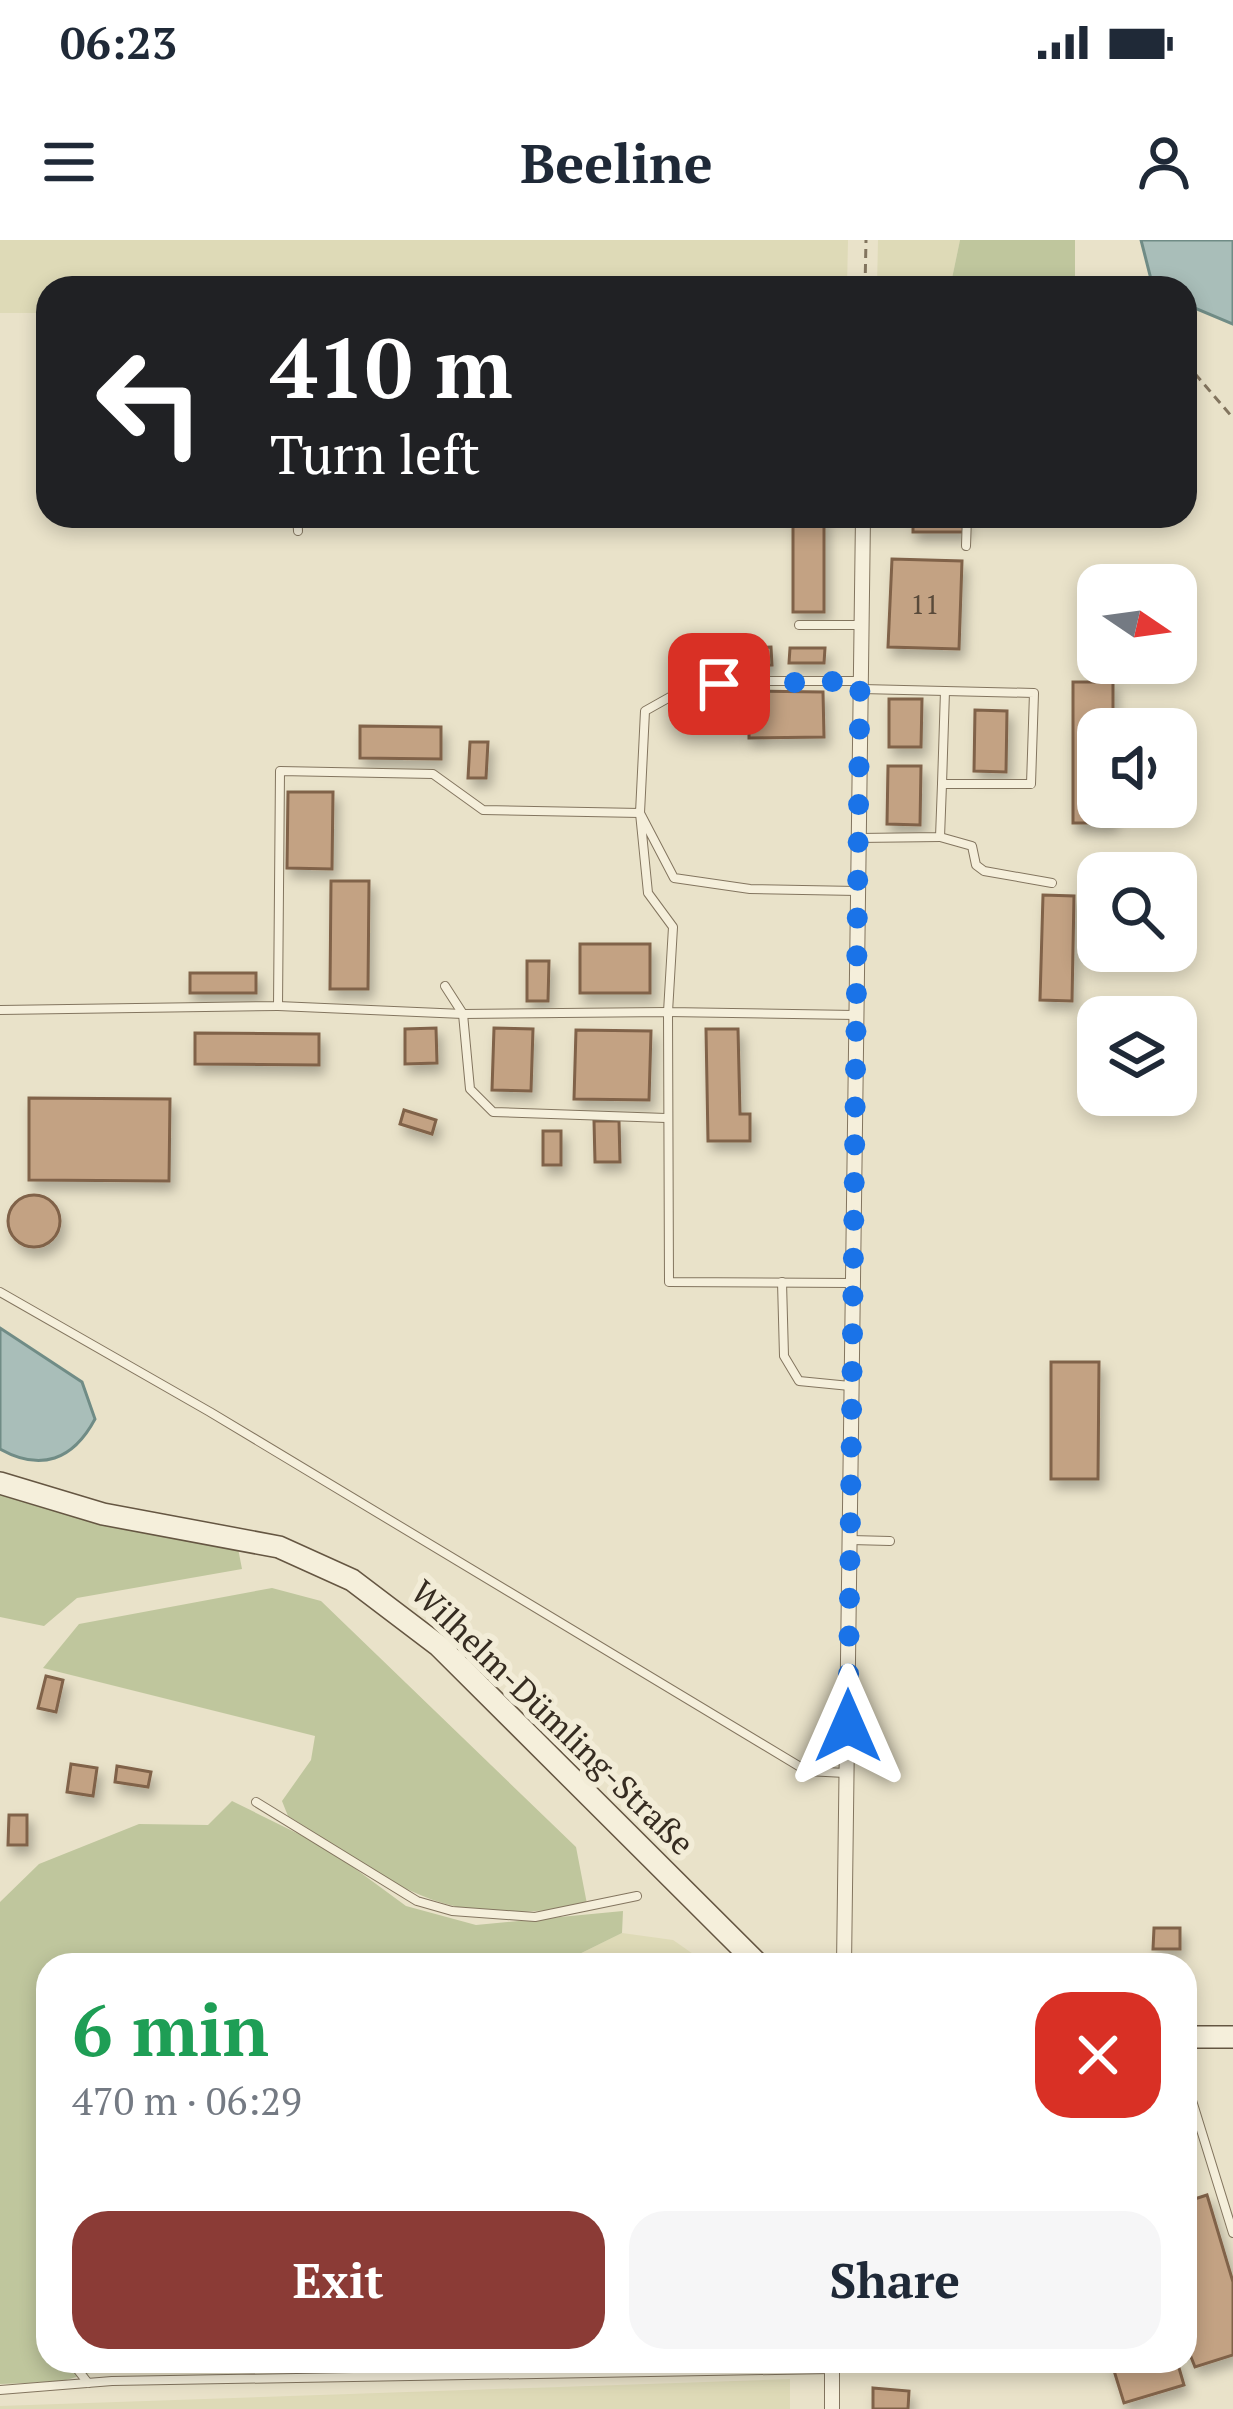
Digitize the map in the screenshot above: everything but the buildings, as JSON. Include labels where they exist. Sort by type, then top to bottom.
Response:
[{"type":"street","points":[[844,1953],[863,528]]},
{"type":"street","name":"Wilhelm-Dümling-Straße","points":[[0,1484],[103,1514],[278,1547],[352,1580],[439,1646],[747,1953]]},
{"type":"street","points":[[1197,2037],[1233,2037]]},
{"type":"street","points":[[832,2373],[832,2409]]},
{"type":"lane","points":[[298,528],[298,532]]},
{"type":"lane","points":[[967,528],[967,546]]},
{"type":"lane","points":[[799,625],[861,625]]},
{"type":"lane","points":[[851,1283],[670,1282],[666,1118],[673,927],[648,893],[640,812],[646,711],[686,688],[751,681],[1034,693],[1031,784],[942,784]]},
{"type":"lane","points":[[940,837],[945,691]]},
{"type":"lane","points":[[278,1006],[280,771],[433,774],[483,810],[640,812]]},
{"type":"lane","points":[[640,812],[674,878],[750,889],[857,891]]},
{"type":"lane","points":[[858,838],[940,837],[972,846],[976,865],[984,871],[1052,883]]},
{"type":"lane","points":[[445,986],[463,1014],[470,1089],[493,1112],[666,1118]]},
{"type":"lane","points":[[0,1010],[278,1006],[463,1014],[855,1015]]},
{"type":"lane","points":[[782,1282],[784,1356],[799,1381],[850,1386]]},
{"type":"lane","points":[[0,1292],[230,1424],[807,1771],[848,1773]]},
{"type":"lane","points":[[849,1540],[890,1541]]},
{"type":"lane","points":[[256,1802],[417,1901],[452,1911],[535,1917],[637,1896]]},
{"type":"lane","points":[[1197,2117],[1233,2233]]},
{"type":"lane","points":[[80,2373],[88,2383]]},
{"type":"lane","points":[[0,2390],[88,2383],[445,2373]]},
{"type":"path","points":[[865,276],[866,240]]},
{"type":"path","points":[[1197,376],[1233,418]]},
{"type":"shaded area","points":[[0,240],[848,240],[847,276],[36,276],[36,313],[0,313]]},
{"type":"shaded area","points":[[878,240],[960,240],[952,276],[877,276]]},
{"type":"shaded area","points":[[622,1933],[673,1940],[692,1953],[581,1953]]},
{"type":"shaded area","points":[[790,2379],[790,2409],[0,2409],[0,2406]]},
{"type":"green space","points":[[960,240],[1075,240],[1075,276],[952,276]]},
{"type":"green space","points":[[0,1487],[236,1538],[242,1569],[77,1598],[44,1626],[0,1617]]},
{"type":"green space","points":[[272,1588],[321,1601],[576,1847],[587,1904],[495,1912],[427,1898],[288,1816],[282,1801],[311,1760],[315,1736],[43,1668],[79,1624]]},
{"type":"green space","points":[[232,1801],[327,1848],[406,1906],[476,1925],[623,1911],[622,1933],[581,1953],[36,1953],[36,2373],[90,2373],[59,2382],[0,2384],[0,1902],[39,1864],[139,1824],[208,1825]]},
{"type":"water","points":[[1141,240],[1233,240],[1233,324],[1197,309],[1197,276],[1150,276]]},
{"type":"water","points":[[0,1328],[82,1382],[95,1419],[66,1453],[29,1460],[0,1449]]},
{"type":"route","points":[[719,684],[860,681],[848,1726]]}]
